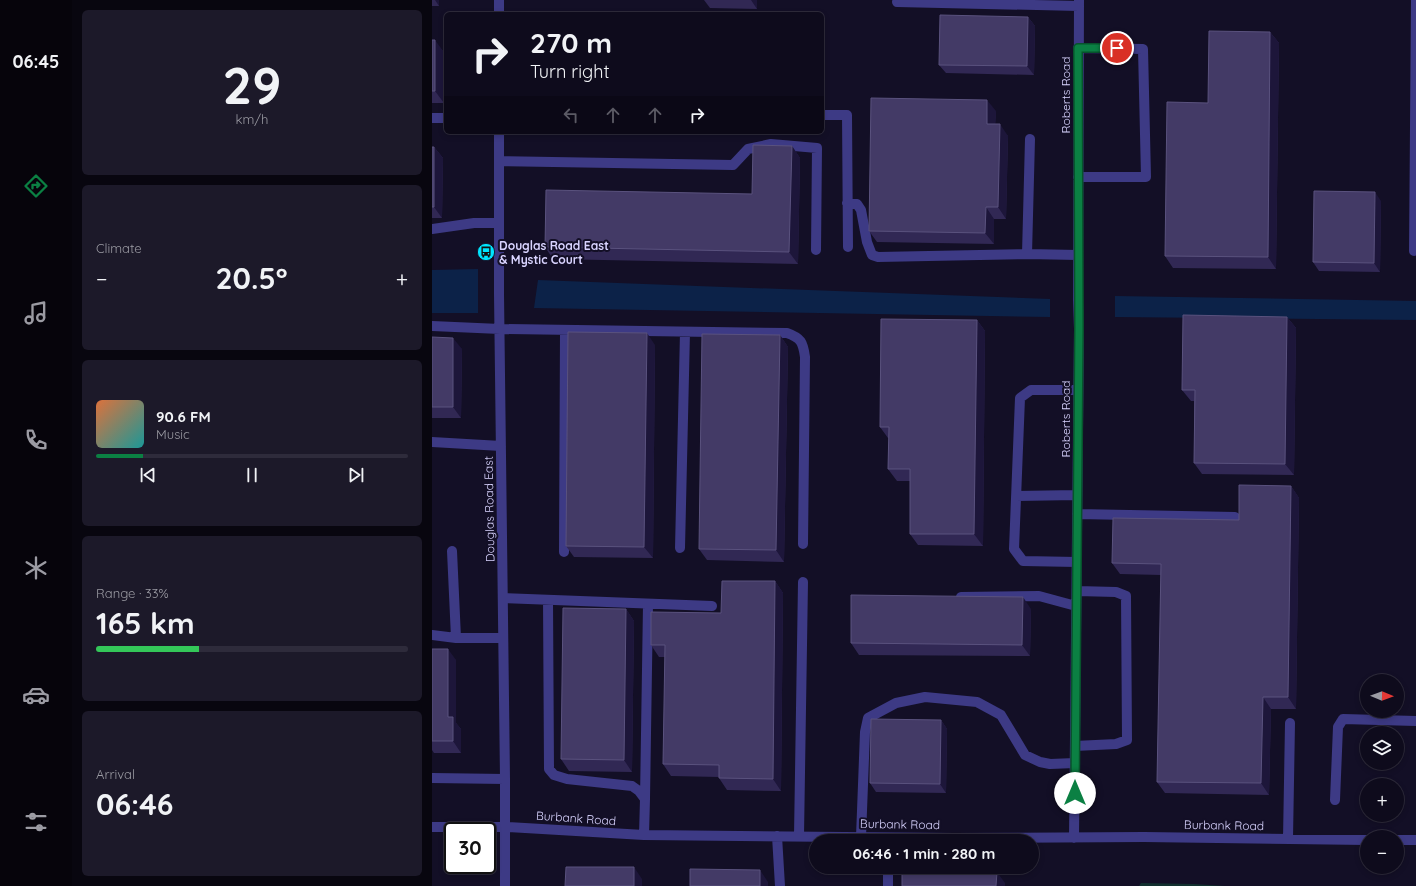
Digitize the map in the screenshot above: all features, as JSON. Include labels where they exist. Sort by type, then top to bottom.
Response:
[{"type":"street","points":[[499,0],[499,12]]},
{"type":"street","points":[[1414,251],[1416,1]]},
{"type":"street","points":[[897,2],[1079,3]]},
{"type":"street","name":"Roberts Road","points":[[1074,838],[1077,562],[1079,3]]},
{"type":"street","points":[[1078,48],[1143,48],[1146,177],[1078,177]]},
{"type":"street","points":[[824,115],[847,115],[848,247]]},
{"type":"street","points":[[432,118],[444,118]]},
{"type":"street","name":"Douglas Road East","points":[[499,134],[506,827],[505,886]]},
{"type":"street","points":[[1028,254],[1030,139]]},
{"type":"street","points":[[499,161],[733,165],[748,149],[771,144],[817,148],[816,250]]},
{"type":"street","points":[[847,203],[857,204],[861,210],[867,242],[872,255],[878,257],[1028,254],[1078,255]]},
{"type":"street","points":[[432,229],[474,223],[499,223]]},
{"type":"street","points":[[432,326],[500,329],[787,333],[797,337],[803,346],[805,357],[803,544]]},
{"type":"street","points":[[564,552],[565,330]]},
{"type":"street","points":[[680,548],[685,332]]},
{"type":"street","points":[[1077,562],[1023,561],[1014,549],[1020,398],[1031,390],[1078,390]]},
{"type":"street","points":[[432,442],[501,446]]},
{"type":"street","points":[[1016,496],[1077,495]]},
{"type":"street","points":[[1077,514],[1235,517]]},
{"type":"street","points":[[452,551],[456,638]]},
{"type":"street","points":[[799,836],[803,582]]},
{"type":"street","points":[[1075,746],[1116,744],[1127,740],[1126,596],[1116,592],[1076,592]]},
{"type":"street","points":[[955,597],[1039,596],[1076,606]]},
{"type":"street","points":[[503,598],[712,606]]},
{"type":"street","points":[[548,600],[549,769],[554,775],[567,779],[632,786],[639,791],[645,799]]},
{"type":"street","points":[[644,835],[648,604]]},
{"type":"street","points":[[432,636],[456,638],[503,638]]},
{"type":"street","points":[[862,834],[865,732],[868,718],[896,703],[925,697],[977,702],[1001,715],[1025,755],[1040,762],[1050,764],[1075,763]]},
{"type":"street","points":[[1335,800],[1338,727],[1343,720],[1416,722]]},
{"type":"street","points":[[1288,839],[1290,723]]},
{"type":"street","points":[[432,778],[505,779]]},
{"type":"street","name":"Burbank Road","points":[[432,827],[506,827],[644,835],[809,836]]},
{"type":"street","points":[[777,836],[780,886]]},
{"type":"street","name":"Burbank Road","points":[[1039,838],[1144,837],[1360,840]]},
{"type":"street","points":[[1404,840],[1416,840]]},
{"type":"street","points":[[888,874],[888,886]]},
{"type":"green space","points":[[1141,883],[1194,884],[1225,886],[1139,886]]},
{"type":"water","points":[[478,269],[478,313],[432,313],[432,270]]},
{"type":"water","points":[[538,280],[1050,299],[1050,317],[534,308]]},
{"type":"water","points":[[1115,296],[1416,301],[1416,320],[1115,317]]},
{"type":"building","points":[[940,15],[1028,17],[1027,66],[939,65]]},
{"type":"building","points":[[1209,31],[1270,32],[1268,257],[1165,256],[1167,102],[1208,103]]},
{"type":"building","points":[[432,40],[435,40],[435,91],[432,91]]},
{"type":"building","points":[[871,98],[987,100],[987,124],[1000,124],[998,207],[986,207],[985,233],[869,231]]},
{"type":"building","points":[[753,145],[792,146],[789,252],[545,247],[546,190],[752,194]]},
{"type":"building","points":[[432,147],[434,147],[434,207],[432,207]]},
{"type":"building","points":[[1314,191],[1375,192],[1374,263],[1313,262]]},
{"type":"building","points":[[1183,315],[1287,317],[1285,464],[1194,463],[1195,390],[1182,390]]},
{"type":"building","points":[[881,319],[977,320],[974,534],[910,534],[910,469],[888,469],[889,427],[880,427]]},
{"type":"building","points":[[568,332],[647,333],[644,547],[566,546]]},
{"type":"building","points":[[702,334],[780,335],[776,550],[699,549]]},
{"type":"building","points":[[432,337],[453,338],[453,407],[432,407]]},
{"type":"building","points":[[1239,485],[1291,486],[1288,697],[1263,697],[1261,783],[1157,782],[1161,564],[1112,563],[1113,518],[1239,520]]},
{"type":"building","points":[[722,581],[775,581],[773,779],[719,778],[719,765],[663,764],[665,645],[651,645],[651,612],[721,613]]},
{"type":"building","points":[[851,595],[1023,597],[1022,645],[851,643]]},
{"type":"building","points":[[563,608],[626,609],[624,760],[561,759]]},
{"type":"building","points":[[432,649],[448,649],[448,717],[453,717],[453,741],[432,741]]},
{"type":"building","points":[[871,719],[941,720],[940,784],[870,783]]},
{"type":"building","points":[[566,867],[634,867],[634,886],[565,886]]},
{"type":"building","points":[[690,869],[760,870],[760,886],[690,886]]},
{"type":"building","points":[[902,874],[997,874],[996,886],[902,886]]},
{"type":"place","name":"Douglas Road East & Mystic Court","points":[[486,252]]},
{"type":"route","points":[[1075,793],[1079,329],[1078,48],[1117,48]]}]
